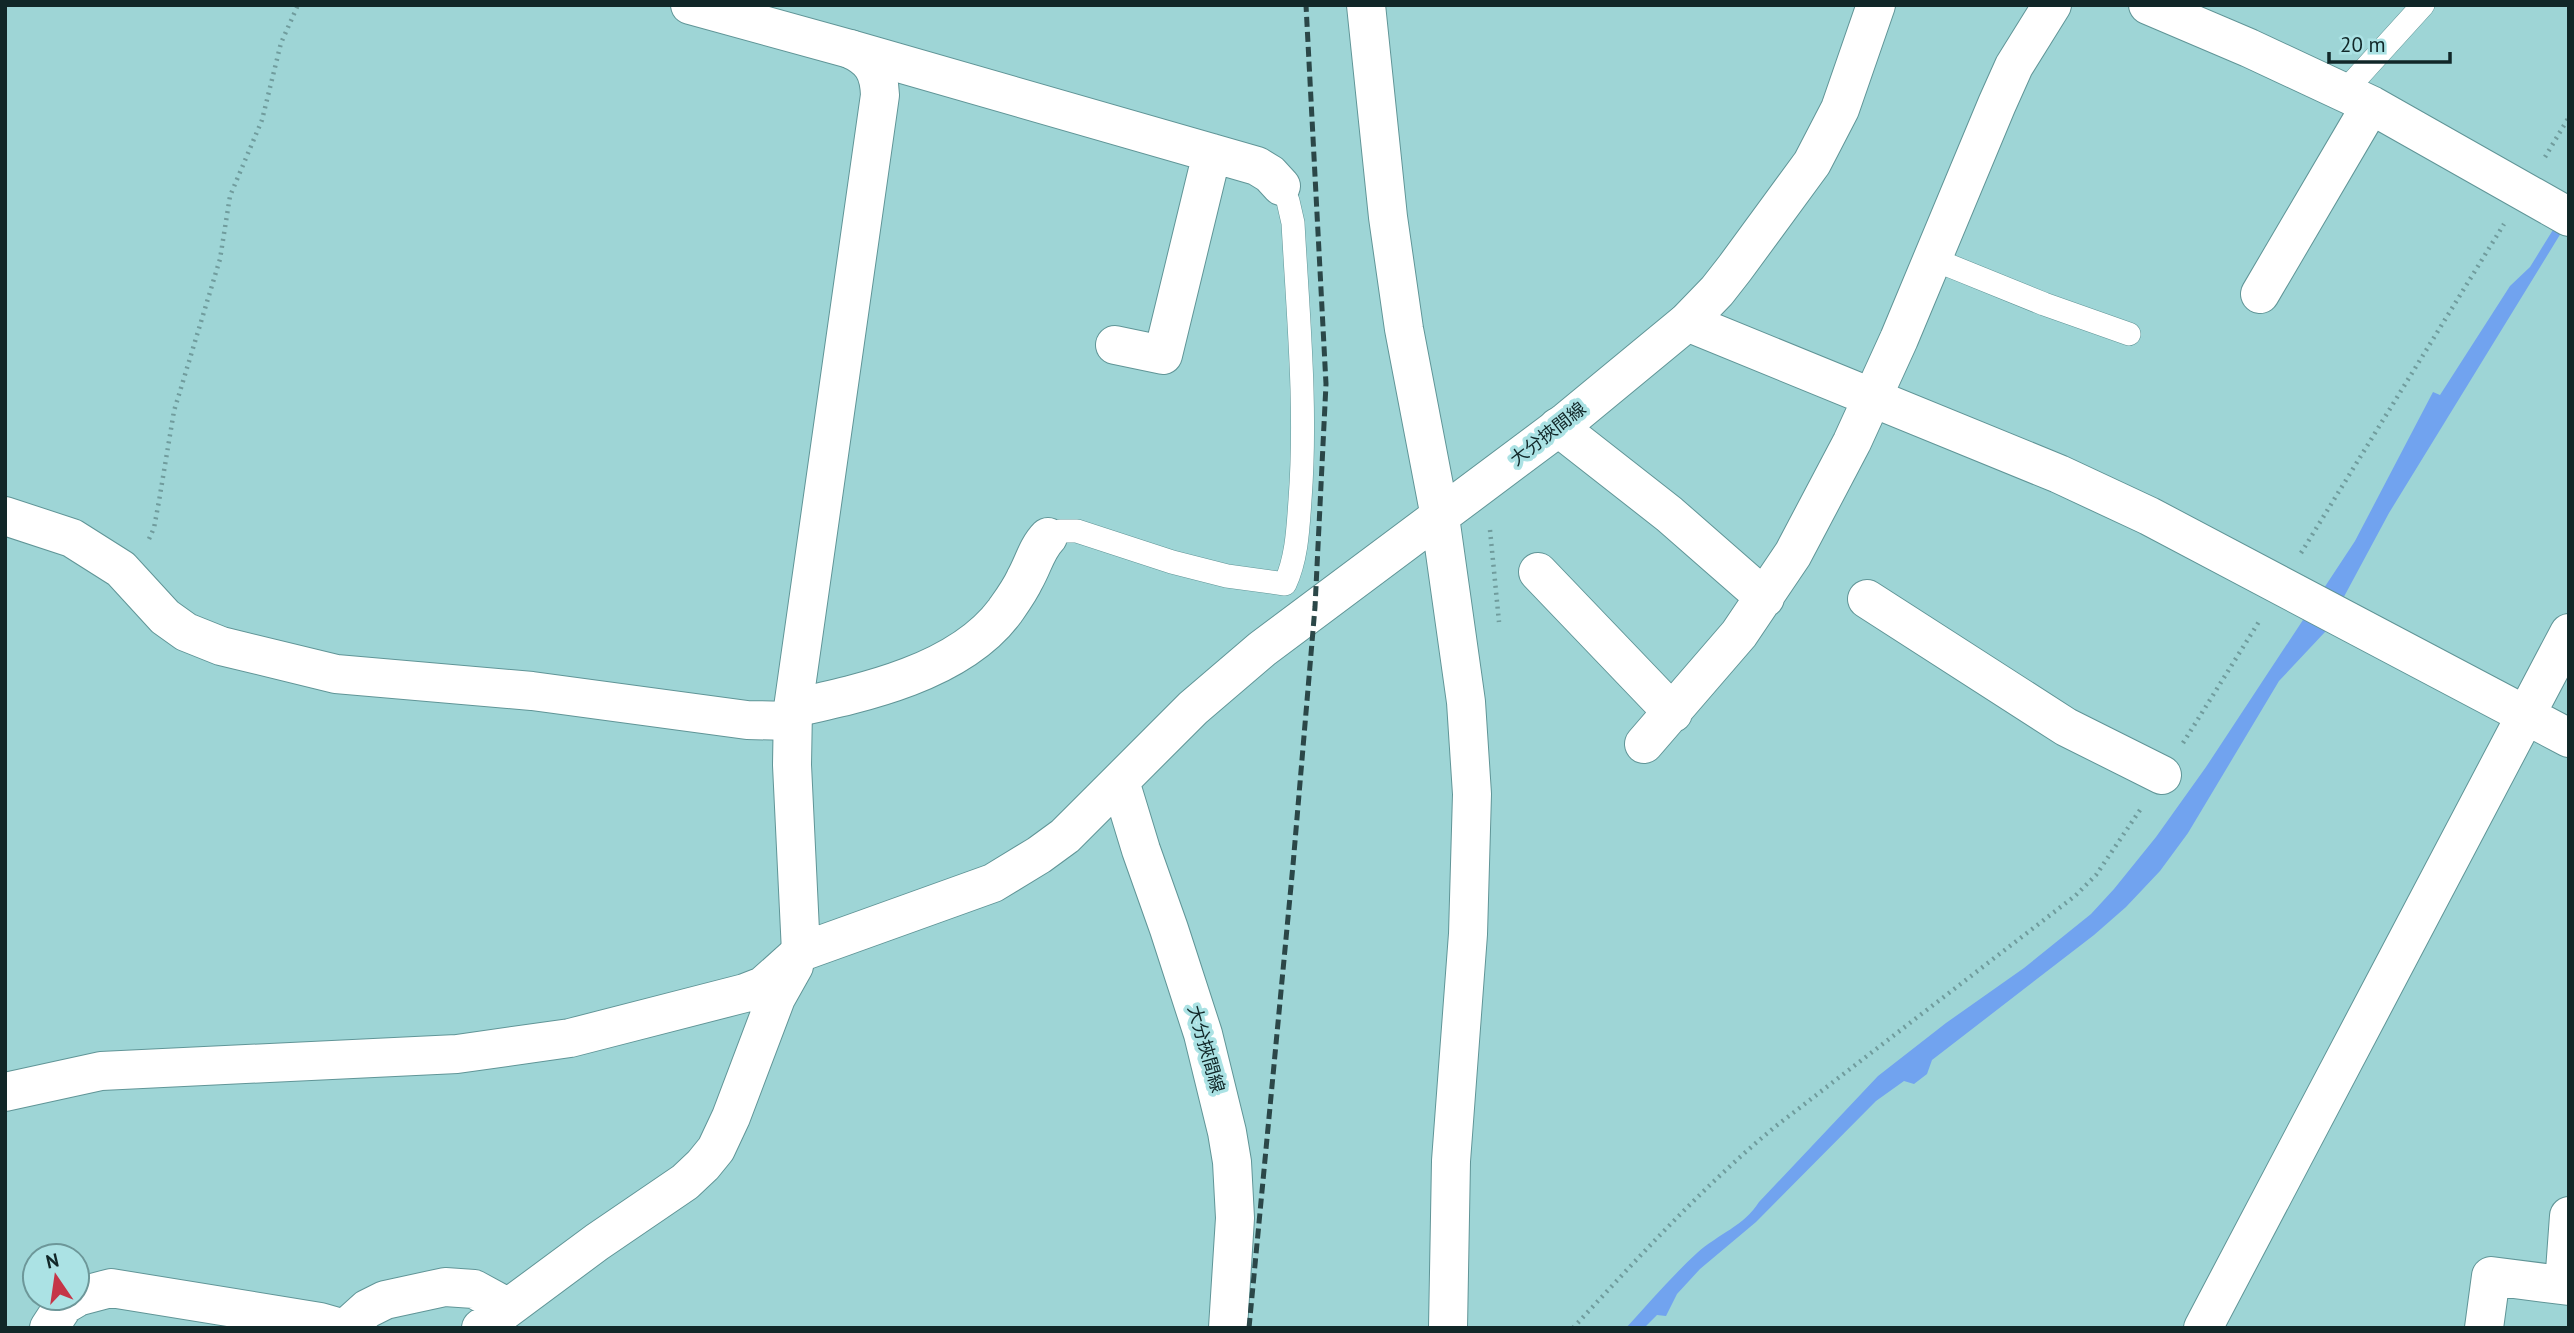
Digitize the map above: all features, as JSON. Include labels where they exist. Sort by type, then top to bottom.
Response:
[{"type":"street","points":[[690,5],[1257,166],[1270,174],[1281,186]]},
{"type":"street","points":[[1366,5],[1388,217],[1404,329],[1440,517],[1466,702],[1472,794],[1468,933],[1451,1161],[1448,1328]]},
{"type":"street","name":"大分挾間線","points":[[801,952],[993,883],[1039,855],[1065,836],[1193,708],[1262,649],[1558,427],[1687,321],[1729,276],[1812,163],[1840,108],[1876,5]]},
{"type":"street","points":[[1644,744],[1739,634],[1793,554],[1830,487],[1933,259],[2003,91],[2031,36],[2052,5]]},
{"type":"street","points":[[2148,5],[2249,48],[2357,99],[2557,210]]},
{"type":"street","points":[[346,1328],[367,1309],[385,1300],[445,1287],[474,1289],[494,1317],[685,1182],[716,1149],[776,999],[801,952],[793,714],[880,94],[879,78],[873,64],[850,49]]},
{"type":"street","points":[[2260,294],[2357,99]]},
{"type":"street","points":[[1115,345],[1163,355],[1212,153]]},
{"type":"street","points":[[1687,321],[2059,474],[2149,516],[2569,738]]},
{"type":"street","points":[[1558,427],[1669,514],[1765,598]]},
{"type":"street","points":[[5,516],[72,538],[121,569],[165,617],[186,632],[221,646],[336,674],[532,691],[747,720],[793,714],[934,666],[962,652],[982,637],[1005,612],[1042,543],[1048,537]]},
{"type":"street","points":[[1538,572],[1673,713]]},
{"type":"street","points":[[1867,599],[2066,727],[2162,775]]},
{"type":"street","points":[[2203,1328],[2569,633]]},
{"type":"street","name":"大分挾間線","points":[[1120,781],[1140,850],[1203,1034],[1227,1132],[1232,1162],[1235,1218],[1228,1328]]},
{"type":"street","points":[[5,1092],[101,1071],[457,1054],[570,1038],[745,993],[763,986],[801,952]]},
{"type":"street","points":[[2484,1328],[2491,1276],[2567,1286],[2569,1216]]},
{"type":"street","points":[[91,1294],[111,1288],[307,1319],[341,1328]]},
{"type":"street","points":[[49,1328],[59,1312]]},
{"type":"lane","points":[[2357,99],[2423,5]]},
{"type":"lane","points":[[1048,537],[1060,531],[1077,531],[1172,562],[1227,576],[1285,584],[1297,541],[1303,441],[1293,223],[1281,186]]},
{"type":"lane","points":[[1933,259],[2043,304],[2129,334]]},
{"type":"path","points":[[126,575],[154,528],[174,411],[220,259],[230,195],[262,120],[281,43],[298,5]]},
{"type":"water","points":[[2569,220],[2389,513],[2325,632],[2279,681],[2188,833],[2160,871],[2126,907],[2094,935],[1932,1060],[1927,1074],[1914,1084],[1904,1081],[1876,1101],[1756,1222],[1700,1269],[1677,1294],[1666,1316],[1657,1315],[1644,1328],[1626,1328],[1697,1253],[1753,1210],[1878,1076],[1946,1023],[2024,968],[2091,914],[2114,889],[2156,837],[2206,767],[2355,541],[2433,392],[2440,395],[2510,286],[2530,267],[2556,225]]},
{"type":"railway","points":[[1249,1328],[1315,607],[1326,384],[1306,5]]}]
